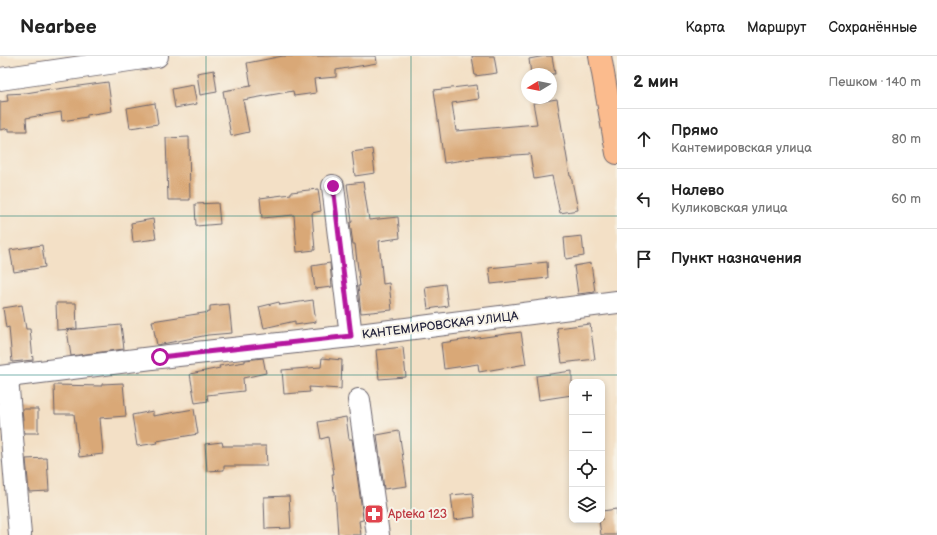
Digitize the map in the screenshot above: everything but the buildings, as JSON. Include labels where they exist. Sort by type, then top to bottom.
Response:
[{"type":"main road","points":[[600,56],[617,153]]},
{"type":"street","points":[[0,79],[157,56]]},
{"type":"street","points":[[333,186],[351,336]]},
{"type":"street","name":"КАНТЕМИРОВСКАЯ УЛИЦА","points":[[4,377],[160,357],[351,336],[617,302]]},
{"type":"street","points":[[4,377],[20,535]]},
{"type":"street","points":[[359,400],[378,535]]},
{"type":"place","name":"Apteka 123","points":[[374,514]]},
{"type":"route","points":[[160,357],[351,336],[333,186]]}]
